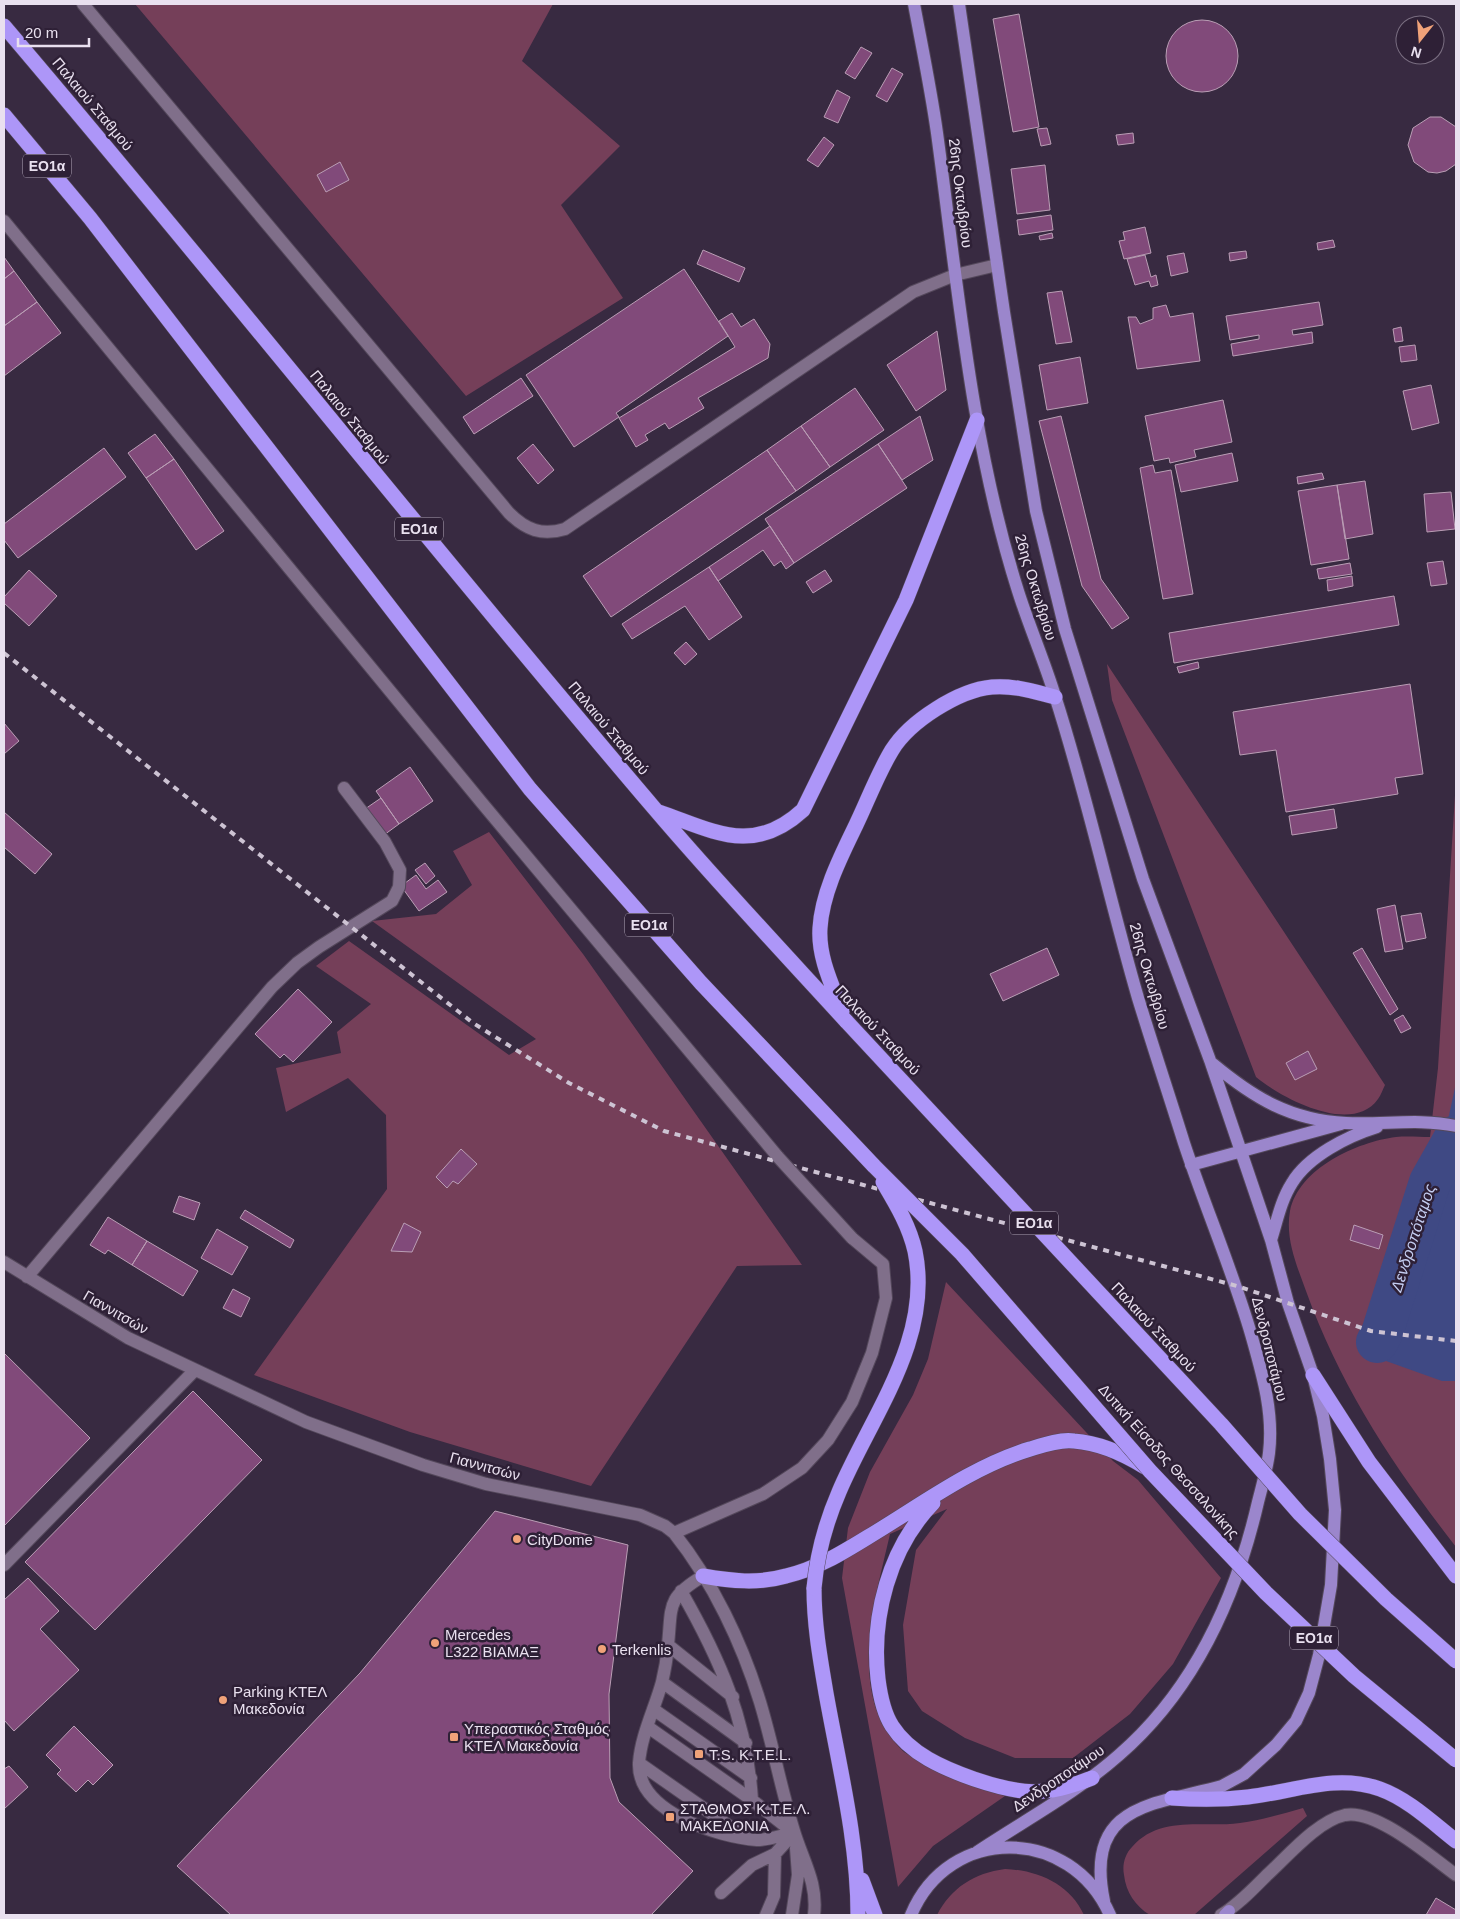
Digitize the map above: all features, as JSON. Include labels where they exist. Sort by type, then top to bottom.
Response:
[{"type":"highway","name":"Παλαιού Σταθμού","points":[[4,26],[131,175],[361,459],[657,811],[847,1022],[1220,1424],[1307,1521],[1386,1600],[1456,1661]]},
{"type":"highway","name":"ΕΟ1α","points":[[4,115],[90,218],[530,790],[701,984],[874,1166]]},
{"type":"highway","points":[[657,811],[720,833],[739,837],[757,836],[776,831],[803,810],[906,600],[977,420]]},
{"type":"highway","points":[[847,1022],[828,976],[821,950],[820,928],[826,898],[843,852],[893,748],[922,720],[948,702],[966,693],[992,687],[1014,687],[1056,697]]},
{"type":"highway","points":[[858,1915],[856,1867],[820,1654],[814,1608],[814,1588],[819,1553],[830,1515],[845,1479],[900,1365],[915,1318],[918,1282],[914,1250],[907,1224],[874,1166]]},
{"type":"highway","name":"Δυτική Είσοδος Θεσσαλονίκης","points":[[874,1166],[962,1254],[1150,1470],[1266,1593],[1354,1676],[1456,1760]]},
{"type":"highway","points":[[1313,1376],[1374,1469],[1456,1576]]},
{"type":"highway","points":[[703,1576],[727,1580],[755,1581],[786,1576],[811,1568],[859,1543],[949,1487],[1002,1458],[1046,1444],[1073,1440],[1099,1446],[1126,1455],[1150,1470]]},
{"type":"highway","points":[[949,1487],[928,1509],[909,1534],[898,1553],[887,1583],[880,1616],[877,1661],[880,1694],[891,1726],[903,1741],[919,1753],[946,1768],[990,1784],[1021,1791],[1042,1792],[1066,1788],[1092,1778]]},
{"type":"highway","points":[[1172,1798],[1222,1800],[1326,1784],[1345,1782],[1365,1784],[1383,1790],[1403,1801],[1456,1841]]},
{"type":"highway","points":[[856,1867],[875,1915]]},
{"type":"main road","name":"26ης Οκτωβρίου","points":[[914,4],[936,130],[977,420],[1018,590],[1056,697],[1138,998],[1192,1165]]},
{"type":"main road","name":"26ης Οκτωβρίου","points":[[959,4],[997,265],[1036,511],[1065,629],[1143,879],[1212,1063],[1242,1150]]},
{"type":"main road","points":[[1212,1063],[1238,1085],[1277,1108],[1299,1116],[1346,1123],[1392,1122],[1451,1125]]},
{"type":"main road","points":[[1271,1240],[1280,1207],[1292,1182],[1316,1158],[1352,1135],[1392,1122]]},
{"type":"main road","points":[[1192,1165],[1346,1123]]},
{"type":"main road","name":"Δενδροποτάμου","points":[[1172,1798],[1222,1786],[1257,1764],[1276,1746],[1296,1721],[1311,1686],[1324,1633],[1330,1594],[1335,1510],[1326,1430],[1313,1376],[1288,1303],[1271,1240],[1242,1150]]},
{"type":"main road","name":"Δενδροποτάμου","points":[[906,1915],[928,1886],[942,1872],[959,1860],[978,1852],[1092,1778],[1120,1754],[1162,1711],[1193,1667],[1213,1632],[1234,1583],[1252,1528],[1269,1454],[1270,1420],[1264,1383],[1236,1286],[1192,1165]]},
{"type":"main road","points":[[1109,1910],[1101,1882],[1102,1861],[1112,1831],[1125,1816],[1136,1809],[1172,1798]]},
{"type":"main road","name":"Δενδροποτάμου","points":[[978,1852],[1014,1847],[1050,1854],[1081,1873],[1109,1910]]},
{"type":"main road","name":"Δενδροποτάμου","points":[[911,1915],[916,1903]]},
{"type":"street","points":[[83,4],[508,513],[522,526],[538,532],[552,533],[565,529],[913,292],[955,275],[997,265]]},
{"type":"street","points":[[4,221],[488,811],[778,1157],[852,1238],[883,1264],[886,1298],[872,1353],[852,1402],[828,1440],[802,1468],[762,1494],[674,1533]]},
{"type":"street","points":[[28,1277],[278,980],[319,947],[392,901],[400,888],[400,870],[384,842],[344,788]]},
{"type":"street","name":"Γιαννιτσών","points":[[4,1262],[128,1338],[194,1371],[306,1422],[423,1465],[486,1484],[640,1516],[665,1526],[674,1533],[703,1576],[731,1628],[750,1673],[760,1702],[794,1833],[813,1880],[814,1915]]},
{"type":"street","points":[[4,1565],[194,1371]]},
{"type":"street","points":[[703,1576],[681,1591],[669,1612],[668,1645],[662,1682],[639,1763],[643,1781],[660,1805],[685,1822],[758,1840],[794,1833]]},
{"type":"street","points":[[681,1591],[717,1656],[734,1698],[746,1743],[752,1800]]},
{"type":"street","points":[[668,1645],[734,1698]]},
{"type":"street","points":[[662,1682],[746,1743]]},
{"type":"street","points":[[653,1709],[751,1778]]},
{"type":"street","points":[[648,1727],[752,1800],[794,1833]]},
{"type":"street","points":[[639,1763],[746,1838]]},
{"type":"street","points":[[1225,1914],[1314,1833],[1331,1821],[1344,1815],[1356,1815],[1382,1824],[1456,1875]]},
{"type":"street","points":[[721,1893],[752,1865],[776,1854],[794,1833]]},
{"type":"street","name":"Γιαννιτσών","points":[[792,1915],[798,1875],[794,1833]]},
{"type":"street","points":[[766,1915],[774,1896],[776,1854]]},
{"type":"shaded area","points":[[135,4],[553,4],[522,61],[620,146],[561,205],[623,298],[466,396]]},
{"type":"shaded area","points":[[1107,664],[1385,1085],[1378,1099],[1366,1110],[1351,1114],[1335,1114],[1317,1110],[1282,1094],[1256,1077],[1112,700]]},
{"type":"shaded area","points":[[1456,779],[1456,1547],[1411,1487],[1352,1394],[1335,1361],[1296,1262],[1290,1242],[1289,1221],[1290,1211],[1296,1196],[1305,1182],[1317,1170],[1332,1160],[1348,1151],[1381,1140],[1396,1137],[1430,1137],[1438,1068]]},
{"type":"shaded area","points":[[489,832],[583,954],[802,1265],[737,1266],[591,1486],[410,1432],[254,1375],[387,1189],[386,1115],[348,1078],[286,1112],[276,1068],[341,1053],[337,1032],[371,1004],[316,966],[349,941],[509,1055],[536,1039],[372,921],[436,914],[472,885],[453,851]]},
{"type":"shaded area","points":[[946,1282],[1113,1461],[1138,1480],[1221,1578],[1173,1664],[1130,1714],[1073,1758],[1015,1758],[965,1738],[922,1711],[908,1691],[903,1625],[916,1550],[947,1509],[890,1534],[872,1617],[869,1646],[869,1674],[874,1701],[884,1727],[907,1754],[949,1776],[1005,1796],[933,1846],[898,1887],[842,1578],[848,1528],[870,1472],[913,1395],[928,1359]]},
{"type":"shaded area","points":[[1303,1808],[1307,1816],[1194,1915],[1150,1915],[1136,1903],[1129,1893],[1123,1871],[1126,1856],[1132,1847],[1143,1837],[1155,1830],[1183,1825],[1240,1823],[1264,1819]]},
{"type":"shaded area","points":[[1005,1869],[1029,1872],[1051,1881],[1070,1895],[1084,1915],[937,1915],[949,1897],[965,1883],[983,1874]]},
{"type":"water","points":[[1456,1083],[1456,1381],[1442,1381],[1372,1356],[1428,1212]]},
{"type":"building","points":[[1019,14],[1039,127],[1013,132],[993,19]]},
{"type":"building","points":[[1209,20],[1228,30],[1236,42],[1238,56],[1236,70],[1228,82],[1216,90],[1195,92],[1176,82],[1168,70],[1166,49],[1176,30],[1188,22]]},
{"type":"building","points":[[861,47],[872,53],[855,79],[845,73]]},
{"type":"building","points":[[892,68],[903,74],[887,102],[876,96]]},
{"type":"building","points":[[837,90],[850,97],[838,123],[824,117]]},
{"type":"building","points":[[1430,117],[1441,117],[1456,127],[1456,164],[1446,171],[1437,173],[1428,172],[1414,162],[1408,145],[1413,128]]},
{"type":"building","points":[[1047,128],[1051,144],[1041,146],[1037,129]]},
{"type":"building","points":[[1133,133],[1134,143],[1118,145],[1116,135]]},
{"type":"building","points":[[824,137],[834,145],[818,167],[807,160]]},
{"type":"building","points":[[340,162],[349,180],[326,192],[317,175]]},
{"type":"building","points":[[1045,165],[1050,210],[1017,214],[1011,169]]},
{"type":"building","points":[[1051,215],[1053,230],[1019,235],[1017,220]]},
{"type":"building","points":[[1145,227],[1151,253],[1124,259],[1119,241],[1125,240],[1123,232]]},
{"type":"building","points":[[1052,233],[1053,238],[1040,240],[1039,236]]},
{"type":"building","points":[[1333,240],[1335,247],[1318,250],[1317,243]]},
{"type":"building","points":[[703,250],[745,268],[739,282],[697,264]]},
{"type":"building","points":[[1246,251],[1247,258],[1230,261],[1229,253]]},
{"type":"building","points":[[1184,253],[1188,272],[1171,276],[1167,256]]},
{"type":"building","points":[[1145,255],[1151,277],[1156,275],[1158,285],[1151,287],[1149,281],[1135,285],[1127,259]]},
{"type":"building","points":[[4,257],[14,271],[4,279]]},
{"type":"building","points":[[684,269],[728,336],[616,413],[619,417],[574,447],[526,375]]},
{"type":"building","points":[[14,271],[37,302],[4,326],[4,279]]},
{"type":"building","points":[[1062,291],[1072,342],[1056,344],[1047,293]]},
{"type":"building","points":[[37,302],[61,333],[4,376],[4,326]]},
{"type":"building","points":[[1319,302],[1323,325],[1292,330],[1293,335],[1312,332],[1313,343],[1233,356],[1231,344],[1259,339],[1259,335],[1230,340],[1226,316]]},
{"type":"building","points":[[1166,305],[1170,317],[1193,313],[1200,361],[1137,369],[1128,317],[1136,317],[1140,324],[1153,319],[1153,308]]},
{"type":"building","points":[[732,313],[741,327],[754,319],[770,344],[768,358],[698,398],[704,408],[669,429],[665,423],[645,435],[648,440],[636,447],[619,418],[735,347],[719,321]]},
{"type":"building","points":[[1401,327],[1403,341],[1395,342],[1393,329]]},
{"type":"building","points":[[937,331],[946,390],[916,411],[887,365]]},
{"type":"building","points":[[1415,345],[1417,360],[1401,362],[1399,347]]},
{"type":"building","points":[[1080,357],[1088,403],[1047,410],[1039,365]]},
{"type":"building","points":[[521,378],[533,396],[474,434],[463,417]]},
{"type":"building","points":[[1431,385],[1439,423],[1412,430],[1403,391]]},
{"type":"building","points":[[855,388],[884,430],[830,467],[801,426]]},
{"type":"building","points":[[1223,400],[1232,442],[1194,450],[1196,457],[1170,463],[1169,458],[1154,461],[1145,416]]},
{"type":"building","points":[[920,416],[933,460],[902,480],[878,444]]},
{"type":"building","points":[[1061,416],[1101,579],[1129,618],[1112,629],[1082,586],[1039,421]]},
{"type":"building","points":[[801,426],[830,467],[796,491],[767,450]]},
{"type":"building","points":[[155,434],[174,459],[146,478],[128,453]]},
{"type":"building","points":[[533,444],[554,470],[538,484],[517,458]]},
{"type":"building","points":[[878,444],[907,488],[794,563],[765,519]]},
{"type":"building","points":[[104,448],[126,477],[18,558],[4,540],[4,524]]},
{"type":"building","points":[[767,450],[796,491],[611,617],[583,576]]},
{"type":"building","points":[[1232,453],[1238,481],[1181,492],[1175,465]]},
{"type":"building","points":[[174,459],[224,531],[196,550],[146,478]]},
{"type":"building","points":[[1153,465],[1155,473],[1171,470],[1193,594],[1163,599],[1140,468]]},
{"type":"building","points":[[1322,473],[1324,479],[1298,484],[1297,477]]},
{"type":"building","points":[[1365,481],[1373,534],[1345,539],[1337,485]]},
{"type":"building","points":[[1337,485],[1349,559],[1311,565],[1298,491]]},
{"type":"building","points":[[1451,492],[1455,529],[1427,532],[1424,494]]},
{"type":"building","points":[[770,526],[794,563],[786,569],[781,561],[774,566],[763,550],[718,581],[709,567]]},
{"type":"building","points":[[1443,561],[1447,584],[1431,586],[1427,563]]},
{"type":"building","points":[[1350,563],[1352,574],[1319,579],[1317,569]]},
{"type":"building","points":[[709,567],[742,617],[709,640],[685,606],[632,639],[622,624]]},
{"type":"building","points":[[29,570],[57,596],[29,626],[4,603],[4,597]]},
{"type":"building","points":[[825,570],[832,581],[813,593],[806,582]]},
{"type":"building","points":[[1352,576],[1353,586],[1328,591],[1327,580]]},
{"type":"building","points":[[1394,596],[1399,625],[1174,663],[1169,633]]},
{"type":"building","points":[[686,642],[697,654],[685,665],[674,653]]},
{"type":"building","points":[[1198,662],[1199,668],[1179,673],[1177,667]]},
{"type":"building","points":[[1410,684],[1423,774],[1395,778],[1398,794],[1286,812],[1276,750],[1240,755],[1233,712]]},
{"type":"building","points":[[4,723],[19,741],[4,754]]},
{"type":"building","points":[[410,767],[433,801],[399,824],[376,791]]},
{"type":"building","points":[[381,798],[399,824],[384,835],[365,809]]},
{"type":"building","points":[[1334,809],[1337,828],[1292,835],[1289,816]]},
{"type":"building","points":[[4,812],[52,854],[35,874],[4,847]]},
{"type":"building","points":[[425,863],[435,876],[426,884],[415,870]]},
{"type":"building","points":[[416,875],[426,889],[438,880],[447,892],[419,911],[401,886]]},
{"type":"building","points":[[1395,905],[1403,949],[1385,952],[1377,909]]},
{"type":"building","points":[[1421,913],[1426,938],[1406,942],[1401,916]]},
{"type":"building","points":[[1047,948],[1059,975],[1003,1001],[990,974]]},
{"type":"building","points":[[1362,948],[1398,1009],[1390,1015],[1353,953]]},
{"type":"building","points":[[298,989],[332,1022],[293,1062],[284,1054],[280,1058],[255,1034]]},
{"type":"building","points":[[1403,1015],[1411,1028],[1401,1033],[1394,1020]]},
{"type":"building","points":[[1308,1051],[1317,1069],[1295,1080],[1286,1063]]},
{"type":"building","points":[[461,1149],[477,1164],[458,1184],[453,1181],[447,1188],[436,1177]]},
{"type":"building","points":[[179,1196],[200,1203],[194,1220],[173,1212]]},
{"type":"building","points":[[245,1210],[294,1240],[290,1248],[240,1218]]},
{"type":"building","points":[[108,1217],[147,1241],[132,1265],[108,1250],[105,1254],[90,1245]]},
{"type":"building","points":[[404,1223],[421,1232],[412,1252],[391,1251]]},
{"type":"building","points":[[1354,1225],[1383,1235],[1379,1249],[1350,1240]]},
{"type":"building","points":[[217,1229],[248,1247],[232,1275],[201,1258]]},
{"type":"building","points":[[147,1241],[198,1271],[183,1296],[132,1265]]},
{"type":"building","points":[[233,1289],[250,1298],[241,1317],[223,1308]]},
{"type":"building","points":[[4,1353],[90,1438],[4,1526]]},
{"type":"building","points":[[193,1391],[262,1460],[95,1630],[25,1562]]},
{"type":"building","name":"Υπεραστικός Σταθμός ΚΤΕΛ Μακεδονία","points":[[495,1511],[628,1545],[609,1694],[610,1778],[619,1802],[693,1871],[651,1915],[231,1915],[177,1866],[360,1673]]},
{"type":"building","points":[[28,1578],[59,1611],[40,1629],[79,1670],[14,1731],[4,1720],[4,1600]]},
{"type":"building","points":[[74,1726],[113,1765],[93,1785],[88,1780],[76,1792],[57,1774],[61,1770],[46,1755]]},
{"type":"building","points":[[9,1766],[28,1787],[4,1809],[4,1769]]},
{"type":"building","points":[[1436,1898],[1456,1910],[1456,1915],[1426,1915]]},
{"type":"waterway","name":"Δενδροπόταμος","points":[[1377,1342],[1382,1333],[1430,1182],[1456,1136]]},
{"type":"railway","points":[[4,653],[473,1023],[569,1083],[664,1131],[1237,1286],[1371,1331],[1456,1341]]},
{"type":"place","name":"CityDome","points":[[517,1539]]},
{"type":"place","name":"Mercedes L322 ΒΙΑΜΑΞ","points":[[435,1643]]},
{"type":"place","name":"Terkenlis","points":[[602,1649]]},
{"type":"place","name":"Parking ΚΤΕΛ Μακεδονία","points":[[223,1700]]},
{"type":"place","name":"Υπεραστικός Σταθμός ΚΤΕΛ Μακεδονία","points":[[454,1737]]},
{"type":"place","name":"T.S. K.T.E.L.","points":[[699,1754]]},
{"type":"place","name":"ΣΤΑΘΜΟΣ Κ.Τ.Ε.Λ. ΜΑΚΕΔΟΝΙΑ","points":[[670,1817]]}]
